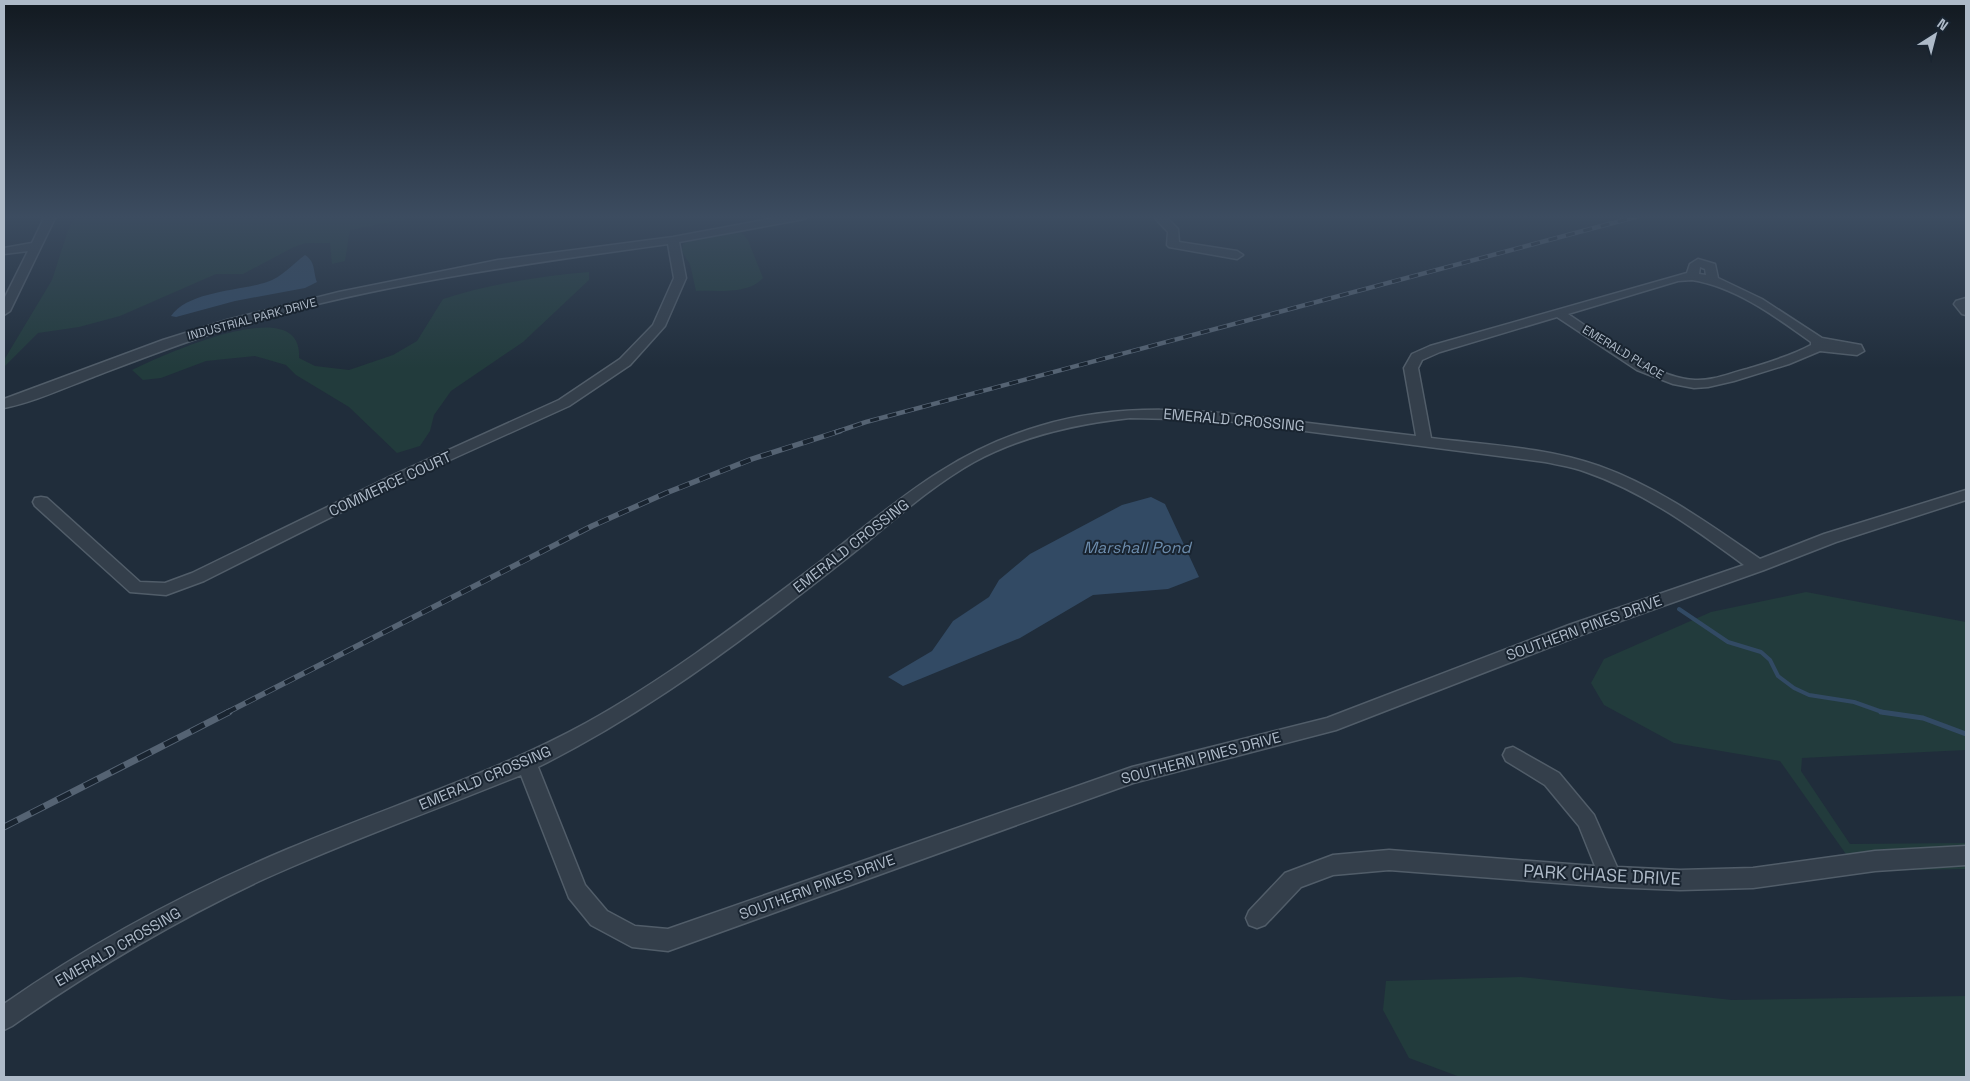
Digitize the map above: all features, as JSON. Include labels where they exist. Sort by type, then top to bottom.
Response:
[{"type":"street","points":[[4,311],[27,266]]},
{"type":"street","name":"INDUSTRIAL PARK DRIVE","points":[[4,404],[59,386],[168,343],[232,323],[339,296],[486,266]]},
{"type":"street","name":"COMMERCE COURT","points":[[41,502],[136,588],[166,589],[198,577],[394,480],[564,403],[625,362],[659,326],[680,278],[678,266]]},
{"type":"street","name":"EMERALD PLACE","points":[[1424,441],[1411,368],[1417,357],[1435,349],[1676,278],[1692,276],[1712,280],[1731,288],[1761,305],[1818,344],[1798,357],[1713,382],[1693,384],[1669,380],[1647,370],[1559,313]]},
{"type":"street","points":[[1966,302],[1960,304],[1966,311]]},
{"type":"street","name":"INDUSTRIAL PARK DRIVE","points":[[4,398],[34,393]]},
{"type":"street","name":"EMERALD CROSSING","points":[[4,1018],[121,943],[217,891],[295,856],[526,763],[624,709],[687,669],[751,624],[937,480],[986,451],[1035,431],[1090,418],[1134,413],[1179,413],[1545,457],[1593,469],[1633,486],[1681,511],[1758,566]]},
{"type":"street","name":"SOUTHERN PINES DRIVE","points":[[526,763],[577,891],[599,918],[632,936],[668,940],[1132,775],[1329,725],[1575,630],[1758,566],[1830,538],[1966,495]]},
{"type":"street","points":[[1513,755],[1552,779],[1587,821],[1610,877]]},
{"type":"street","name":"PARK CHASE DRIVE","points":[[1257,918],[1293,880],[1333,865],[1389,860],[1610,877],[1680,880],[1753,878],[1875,861],[1966,856]]},
{"type":"green space","points":[[56,266],[257,266],[243,274],[216,274],[120,316],[79,327],[38,333],[4,367],[4,360],[52,280]]},
{"type":"green space","points":[[691,266],[758,266],[763,278],[749,287],[741,289],[696,291]]},
{"type":"green space","points":[[589,272],[589,280],[523,342],[451,391],[434,415],[430,431],[420,446],[397,453],[349,407],[296,375],[286,365],[255,356],[206,361],[161,378],[143,380],[132,370],[198,342],[228,333],[255,328],[279,329],[294,338],[299,358],[315,366],[349,370],[393,355],[417,341],[443,299],[515,281]]},
{"type":"green space","points":[[1806,592],[1966,622],[1966,750],[1802,758],[1801,771],[1850,844],[1966,843],[1966,869],[1858,871],[1780,761],[1674,743],[1604,705],[1591,683],[1604,659],[1711,612]]},
{"type":"green space","points":[[1521,977],[1732,1000],[1966,996],[1966,1077],[1460,1077],[1409,1058],[1383,1010],[1386,981]]},
{"type":"water","points":[[291,266],[314,266],[317,282],[305,288],[235,301],[176,317],[171,316],[189,301],[215,293],[267,282]]},
{"type":"water","name":"Marshall Pond","points":[[1151,497],[1165,504],[1199,577],[1168,589],[1093,595],[1020,638],[903,686],[888,677],[932,651],[953,621],[989,597],[999,580],[1030,554],[1122,505]]},
{"type":"waterway","points":[[1679,609],[1728,642],[1761,652],[1770,660],[1778,676],[1794,688],[1809,695],[1854,702],[1883,712]]},
{"type":"waterway","points":[[1883,712],[1923,718],[1966,734]]},
{"type":"railway","points":[[836,432],[866,422],[1450,266]]},
{"type":"railway","points":[[226,713],[592,526],[666,493],[752,459],[840,431]]},
{"type":"railway","points":[[4,827],[229,712]]}]
